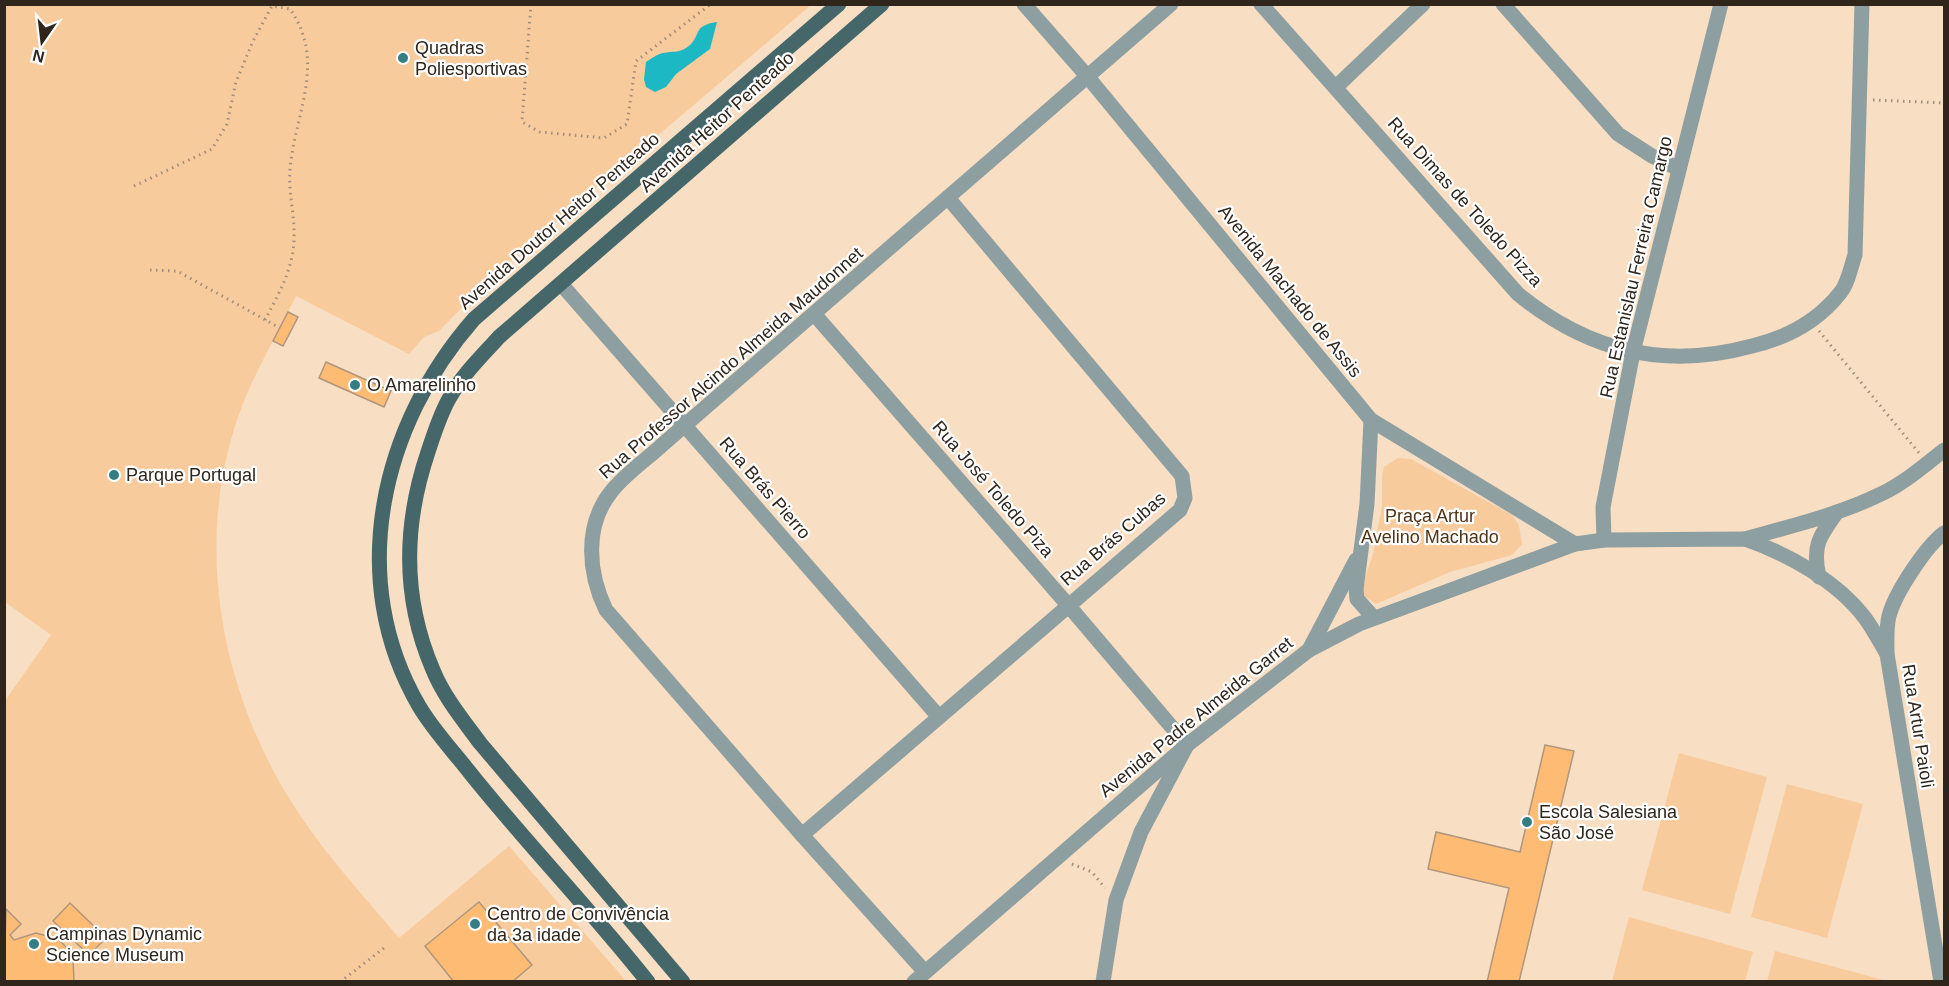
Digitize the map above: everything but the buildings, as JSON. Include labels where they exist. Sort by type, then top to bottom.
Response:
[{"type":"main road","name":"Avenida Heitor Penteado","points":[[738,91],[838,4]]},
{"type":"main road","name":"Avenida Heitor Penteado","points":[[562,285],[882,4]]},
{"type":"main road","name":"Avenida Doutor Heitor Penteado","points":[[648,981],[515,828],[419,707],[394,655],[386,621],[380,554],[382,514],[390,471],[404,426],[451,345],[507,288],[738,91]]},
{"type":"main road","points":[[562,285],[499,337],[470,368],[450,398],[435,430],[417,483],[409,528],[410,597],[433,672],[452,705],[480,743],[683,981]]},
{"type":"street","name":"Avenida Machado de Assis","points":[[1024,4],[1087,76],[1371,420],[1575,544]]},
{"type":"street","name":"Rua Professor Alcindo Almeida Maudonnet","points":[[920,977],[802,835],[606,610],[598,593],[591,548],[600,507],[612,490],[684,426],[949,200],[1171,4]]},
{"type":"street","name":"Rua Dimas de Toledo Pizza","points":[[1262,4],[1518,294],[1557,322],[1588,338],[1633,352],[1675,357],[1720,355],[1794,332],[1842,292],[1855,255],[1862,4]]},
{"type":"street","points":[[1336,87],[1423,4]]},
{"type":"street","points":[[1503,4],[1618,134],[1652,156],[1679,169]]},
{"type":"street","name":"Rua Estanislau Ferreira Camargo","points":[[1604,540],[1603,507],[1633,352],[1721,4]]},
{"type":"street","name":"Rua Brás Cubas","points":[[802,835],[1180,510],[1185,498],[1182,476],[949,200]]},
{"type":"street","name":"Rua Brás Pierro","points":[[562,285],[939,717]]},
{"type":"street","name":"Rua José Toledo Piza","points":[[814,315],[1068,605],[1187,745]]},
{"type":"street","points":[[1371,420],[1365,520],[1359,555],[1357,599],[1374,618]]},
{"type":"street","points":[[1745,539],[1837,512],[1882,494],[1944,450]]},
{"type":"street","points":[[1819,577],[1815,556],[1818,543],[1837,512]]},
{"type":"street","points":[[1887,654],[1889,616],[1894,603],[1912,573],[1944,533]]},
{"type":"street","name":"Avenida Padre Almeida Garret","points":[[920,977],[1187,745],[1309,650],[1374,618],[1575,544],[1604,540],[1745,539],[1766,547],[1819,577],[1864,617],[1887,654]]},
{"type":"street","points":[[1309,650],[1359,555]]},
{"type":"street","points":[[1864,617],[1880,612],[1894,603]]},
{"type":"street","name":"Rua Artur Paioli","points":[[1887,654],[1941,981]]},
{"type":"street","points":[[1103,981],[1116,900],[1141,832],[1187,745]]},
{"type":"path","points":[[531,4],[522,122],[540,132],[604,138],[627,124],[636,61],[711,4]]},
{"type":"path","points":[[134,186],[212,149],[227,124],[236,82],[252,41],[272,6],[292,7],[304,35],[308,64],[303,110],[292,150],[290,172],[290,209],[294,238],[285,283],[265,320]]},
{"type":"path","points":[[1859,100],[1944,103]]},
{"type":"path","points":[[150,270],[177,271],[280,328]]},
{"type":"path","points":[[1810,320],[1927,464]]},
{"type":"path","points":[[1056,858],[1092,872],[1116,900]]},
{"type":"path","points":[[340,981],[347,980],[384,948]]},
{"type":"green space","name":"Parque Portugal","points":[[5,5],[811,5],[492,277],[439,331],[424,337],[409,354],[296,296],[248,392],[227,456],[218,507],[217,559],[221,610],[231,661],[246,710],[267,758],[292,803],[316,838],[399,938],[509,846],[626,981],[5,981],[5,701],[51,635],[5,602]]},
{"type":"green space","name":"Praça Artur Avelino Machado","points":[[1398,458],[1411,459],[1512,515],[1519,525],[1522,544],[1512,555],[1450,572],[1376,604],[1363,595],[1362,587],[1373,554],[1382,506],[1384,467]]},
{"type":"green space","points":[[1679,753],[1767,777],[1730,914],[1642,890]]},
{"type":"green space","points":[[1787,784],[1863,804],[1827,938],[1751,917]]},
{"type":"green space","points":[[1629,917],[1753,952],[1745,981],[1612,981]]},
{"type":"green space","points":[[1775,951],[1887,981],[1767,981]]},
{"type":"water","points":[[717,22],[710,49],[676,74],[666,87],[655,92],[646,87],[644,79],[646,62],[656,55],[683,50],[691,44],[703,26]]},
{"type":"place","name":"Quadras Poliesportivas","points":[[403,58]]},
{"type":"place","name":"O Amarelinho","points":[[355,385]]},
{"type":"place","name":"Parque Portugal","points":[[114,475]]},
{"type":"place","name":"Escola Salesiana São José","points":[[1527,822]]},
{"type":"place","name":"Centro de Convivência da 3a idade","points":[[475,924]]},
{"type":"place","name":"Campinas Dynamic Science Museum","points":[[34,944]]}]
